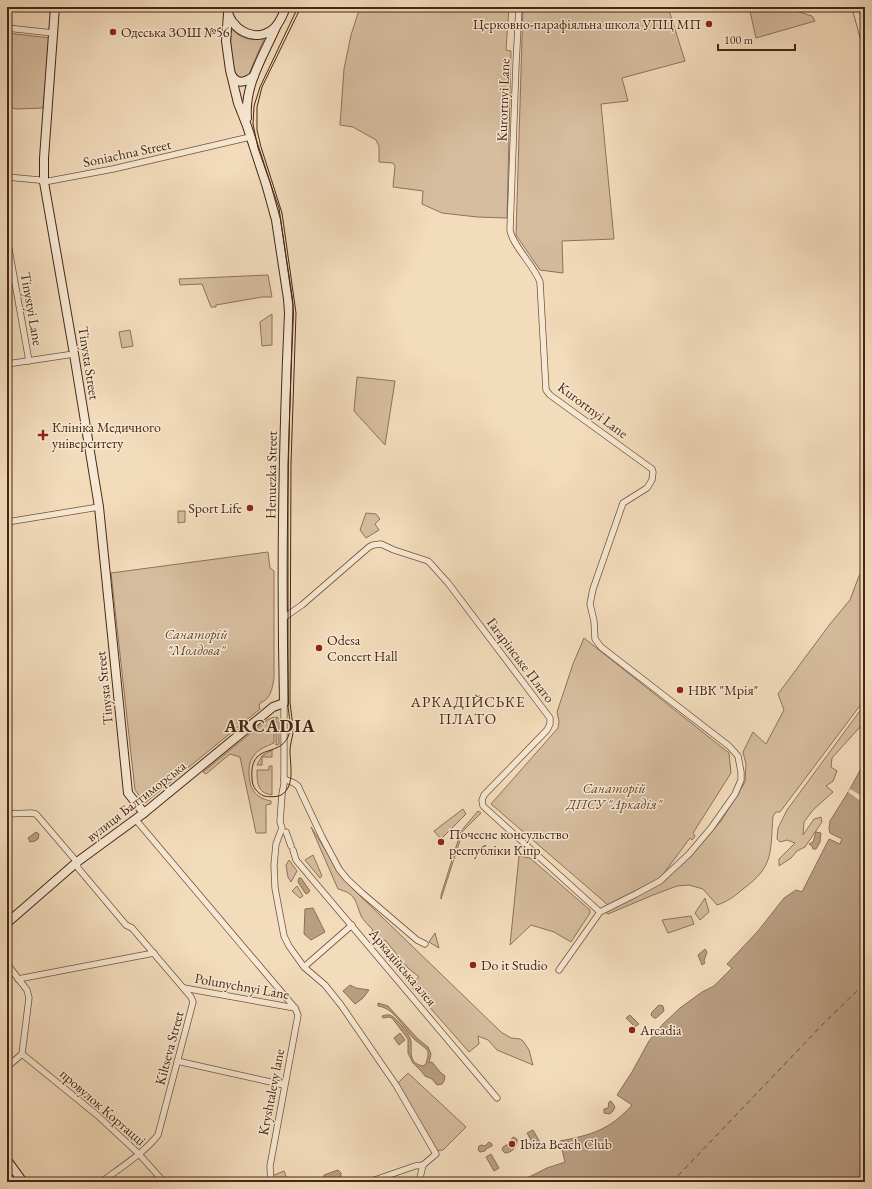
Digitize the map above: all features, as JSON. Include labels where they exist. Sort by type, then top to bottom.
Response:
[{"type":"main road","name":"Tinysta Street","points":[[55,7],[44,158],[44,182],[99,507],[128,793],[144,813]]},
{"type":"main road","name":"Henuezka Street","points":[[284,703],[282,619],[283,462],[289,313],[276,220],[266,184],[250,138],[246,106],[247,96],[254,75],[286,7]]},
{"type":"main road","name":"Henuezka Street","points":[[227,10],[226,41],[230,70],[238,103],[248,126]]},
{"type":"main road","points":[[227,10],[233,24],[241,31],[252,35],[268,32],[277,25]]},
{"type":"main road","points":[[230,70],[233,77],[239,82],[245,81],[254,75]]},
{"type":"main road","name":"вулиця Балтиморська","points":[[7,924],[77,862],[136,820],[273,708],[284,703]]},
{"type":"main road","points":[[7,1160],[23,1182]]},
{"type":"street","name":"Kurortnyi Lane","points":[[519,7],[510,230],[512,237],[533,267],[540,282],[546,390],[550,395],[652,469],[653,472],[652,480],[647,488],[623,503],[621,507],[590,598],[595,639],[597,643],[735,751],[742,772],[739,788],[711,828],[693,850],[660,881],[600,912]]},
{"type":"street","points":[[855,7],[865,44]]},
{"type":"street","points":[[7,28],[53,34]]},
{"type":"street","name":"Soniachna Street","points":[[7,177],[39,180],[44,182],[113,169],[250,138]]},
{"type":"street","name":"Tinystyi Lane","points":[[7,238],[29,361]]},
{"type":"street","points":[[7,364],[74,354]]},
{"type":"street","points":[[7,522],[99,507]]},
{"type":"street","name":"Гагарінське Плато","points":[[282,619],[302,605],[374,544],[385,545],[394,550],[428,561],[448,583],[550,718],[550,724],[547,730],[484,795],[482,800],[483,806],[600,912]]},
{"type":"street","name":"Henuezka Street","points":[[284,703],[284,781],[280,822],[284,830]]},
{"type":"street","points":[[284,781],[294,783],[298,786],[329,849],[347,879],[417,940],[424,944]]},
{"type":"street","points":[[7,814],[36,814],[77,862]]},
{"type":"street","points":[[136,820],[295,1008]]},
{"type":"street","points":[[284,830],[276,844],[274,865],[275,888],[284,936],[289,946],[304,967],[325,985],[341,1005],[396,1085],[436,1154],[423,1166],[419,1182]]},
{"type":"street","name":"Аркадійська алея","points":[[284,830],[296,860],[497,1098]]},
{"type":"street","name":"Kiltseva Street","points":[[77,862],[78,868],[126,925],[132,928],[154,953],[184,988],[193,1002],[158,1135],[155,1140],[101,1182]]},
{"type":"street","points":[[559,970],[600,912]]},
{"type":"street","points":[[304,967],[352,925]]},
{"type":"street","points":[[18,979],[154,953]]},
{"type":"street","points":[[7,964],[27,990],[29,998],[22,1054],[7,1068]]},
{"type":"street","name":"Polunychnyi Lane","points":[[184,988],[295,1008]]},
{"type":"street","name":"Kryshtalevy lane","points":[[271,1182],[270,1166],[298,1015],[295,1008]]},
{"type":"street","name":"провулок Кортацці","points":[[22,1054],[97,1115],[138,1154],[164,1182]]},
{"type":"street","points":[[178,1061],[284,1085]]},
{"type":"street","points":[[369,1182],[415,1166],[423,1166]]},
{"type":"green space","points":[[360,7],[509,7],[506,50],[511,51],[507,218],[477,217],[442,213],[422,204],[423,191],[393,187],[395,166],[393,163],[379,162],[379,146],[376,140],[353,127],[340,125],[344,69],[351,35]]},
{"type":"green space","points":[[523,7],[668,7],[685,61],[622,78],[628,101],[601,104],[614,239],[562,241],[563,273],[540,270],[516,235]]},
{"type":"green space","points":[[749,7],[795,7],[796,11],[812,16],[815,21],[756,38]]},
{"type":"green space","points":[[233,30],[247,38],[264,39],[246,78],[240,79],[236,74],[232,63],[231,31]]},
{"type":"green space","points":[[7,33],[50,38],[43,108],[17,109],[7,107]]},
{"type":"green space","points":[[268,275],[272,297],[262,297],[216,305],[216,307],[211,307],[202,284],[180,285],[179,279]]},
{"type":"green space","points":[[272,314],[272,345],[262,346],[260,322]]},
{"type":"green space","points":[[130,330],[133,346],[122,348],[119,332]]},
{"type":"green space","points":[[357,377],[395,381],[385,445],[354,411]]},
{"type":"green space","points":[[178,511],[185,511],[185,522],[178,523]]},
{"type":"green space","points":[[366,513],[376,514],[380,519],[375,524],[379,530],[366,538],[360,530]]},
{"type":"green space","name":"Санаторій \"Молдова\"","points":[[268,552],[270,568],[274,571],[274,678],[269,696],[260,703],[260,709],[145,803],[135,790],[111,573]]},
{"type":"green space","points":[[865,568],[865,699],[780,812],[776,812],[773,816],[771,848],[766,865],[761,873],[734,896],[717,905],[703,889],[689,885],[677,886],[608,914],[604,911],[661,882],[721,821],[745,782],[746,764],[743,752],[753,732],[766,744],[784,710],[778,694],[830,624],[850,600],[859,576]]},
{"type":"green space","name":"Санаторій ДПСУ \"Аркадія\"","points":[[584,638],[729,753],[731,773],[693,833],[695,836],[692,840],[690,838],[664,873],[664,876],[608,905],[491,804],[558,728],[559,721],[557,712],[573,664]]},
{"type":"green space","points":[[865,704],[865,718],[859,728],[832,758],[831,767],[837,771],[833,781],[826,786],[833,792],[813,810],[804,822],[803,835],[814,819],[821,817],[822,822],[805,847],[797,851],[791,858],[779,866],[779,859],[795,843],[787,840],[780,842],[777,839],[778,828],[787,810]]},
{"type":"green space","points":[[274,717],[274,743],[257,752],[252,758],[249,769],[250,783],[254,791],[265,800],[271,801],[271,804],[266,805],[266,833],[256,833],[240,757],[230,754],[206,774],[203,772],[267,720]]},
{"type":"green space","points":[[276,717],[279,719],[279,744],[276,745]]},
{"type":"green space","points":[[272,750],[272,757],[262,757],[262,765],[257,765],[262,756]]},
{"type":"green space","points":[[269,766],[272,766],[272,795],[263,792],[257,779],[257,770],[269,770]]},
{"type":"green space","points":[[463,809],[466,814],[441,839],[434,831]]},
{"type":"green space","points":[[478,811],[481,813],[463,831],[441,899],[461,831]]},
{"type":"green space","points":[[311,827],[350,886],[501,1032],[511,1038],[520,1039],[523,1041],[529,1050],[533,1065],[497,1050],[488,1040],[478,1036],[479,1044],[469,1052],[410,985],[419,977],[408,968],[385,940],[383,941],[375,933],[372,935],[371,933],[373,930],[361,916],[354,898],[348,893],[338,889]]},
{"type":"green space","points":[[313,855],[322,876],[320,878],[305,860]]},
{"type":"green space","points":[[519,856],[530,858],[590,910],[590,913],[571,942],[554,932],[531,925],[510,945]]},
{"type":"green space","points":[[289,860],[297,871],[291,882],[288,877],[286,865]]},
{"type":"green space","points":[[297,886],[303,896],[300,898],[292,891]]},
{"type":"green space","points":[[705,898],[709,912],[700,920],[695,913]]},
{"type":"green space","points":[[691,916],[694,924],[668,933],[662,920]]},
{"type":"green space","points":[[435,933],[439,948],[429,942]]},
{"type":"green space","points":[[408,1073],[466,1127],[443,1150],[435,1151],[396,1085]]},
{"type":"green space","points":[[284,1171],[288,1182],[274,1182],[272,1176]]},
{"type":"shaded area","points":[[865,761],[865,1182],[519,1182],[547,1168],[565,1162],[560,1141],[591,1134],[608,1126],[632,1105],[617,1095],[649,1041],[663,1024],[680,1008],[702,992],[714,986],[732,968],[727,964],[758,931],[784,898],[796,890],[802,892],[829,839],[840,844],[842,839],[830,833],[830,821]]},
{"type":"shaded area","points":[[36,832],[39,834],[38,839],[30,842],[28,838]]},
{"type":"shaded area","points":[[816,832],[821,833],[820,842],[816,849],[813,849],[809,844],[813,842]]},
{"type":"shaded area","points":[[299,878],[301,878],[310,891],[307,894],[298,882]]},
{"type":"shaded area","points":[[313,908],[325,932],[311,940],[304,934],[305,909]]},
{"type":"shaded area","points":[[705,949],[707,952],[704,961],[705,963],[702,965],[698,955]]},
{"type":"shaded area","points":[[350,985],[356,988],[369,990],[363,998],[355,1004],[343,991]]},
{"type":"shaded area","points":[[378,1003],[388,1006],[418,1039],[428,1047],[431,1054],[429,1063],[432,1062],[445,1076],[442,1084],[437,1085],[432,1079],[425,1076],[413,1063],[408,1053],[408,1039],[392,1018],[383,1018],[382,1016],[392,1016],[404,1029],[411,1041],[412,1058],[417,1064],[423,1066],[426,1064],[428,1051],[413,1038],[389,1010],[378,1006]]},
{"type":"shaded area","points":[[659,1005],[663,1006],[664,1011],[654,1018],[651,1015],[652,1012]]},
{"type":"shaded area","points":[[630,1015],[639,1024],[635,1027],[626,1018]]},
{"type":"shaded area","points":[[400,1033],[405,1040],[399,1045],[394,1038]]},
{"type":"shaded area","points":[[611,1101],[615,1107],[613,1111],[610,1114],[604,1113],[604,1109],[608,1108],[609,1102]]},
{"type":"shaded area","points":[[533,1130],[541,1144],[535,1147],[527,1133]]},
{"type":"shaded area","name":"Ibiza Beach Club","points":[[513,1137],[517,1139],[515,1147],[510,1152],[505,1153],[502,1150],[503,1147],[508,1144]]},
{"type":"shaded area","points":[[489,1142],[492,1146],[485,1151],[480,1152],[478,1150],[479,1146],[485,1146]]},
{"type":"shaded area","points":[[491,1154],[499,1168],[494,1171],[486,1157]]},
{"type":"shaded area","points":[[338,1170],[341,1173],[341,1177],[327,1182],[324,1179],[324,1175]]},
{"type":"pier","points":[[850,789],[865,798],[865,804],[848,792]]},
{"type":"ferry route","points":[[672,1182],[823,1024],[865,983]]},
{"type":"tram line","points":[[298,7],[260,87],[254,106],[253,124],[258,148],[279,208],[293,306],[288,464],[288,704],[290,729],[288,737],[283,743],[278,747],[259,755],[252,767],[252,782],[254,787],[261,795],[269,797],[279,796],[284,793],[288,788],[291,776],[290,749],[293,733],[290,702],[291,464],[296,313],[282,213],[261,147],[257,130],[257,107],[262,87],[301,7]]},
{"type":"place","name":"Церковно-парафіяльна школа УПЦ МП","points":[[709,24]]},
{"type":"place","name":"Одеська ЗОШ №56","points":[[113,32]]},
{"type":"place","name":"Клініка Медичного університету","points":[[43,435]]},
{"type":"place","name":"Sport Life","points":[[250,508]]},
{"type":"place","name":"Odesa Concert Hall","points":[[319,648]]},
{"type":"place","name":"НВК \"Мрія\"","points":[[680,690]]},
{"type":"place","name":"Почесне консульство республіки Кіпр","points":[[441,842]]},
{"type":"place","name":"Do it Studio","points":[[473,965]]},
{"type":"place","name":"Arcadia","points":[[632,1030]]},
{"type":"place","name":"Ibiza Beach Club","points":[[512,1144]]},
{"type":"district","name":"АРКАДІЙСЬКЕ ПЛАТО","points":[[468,710]]},
{"type":"district","name":"ARCADIA","points":[[270,725]]}]
